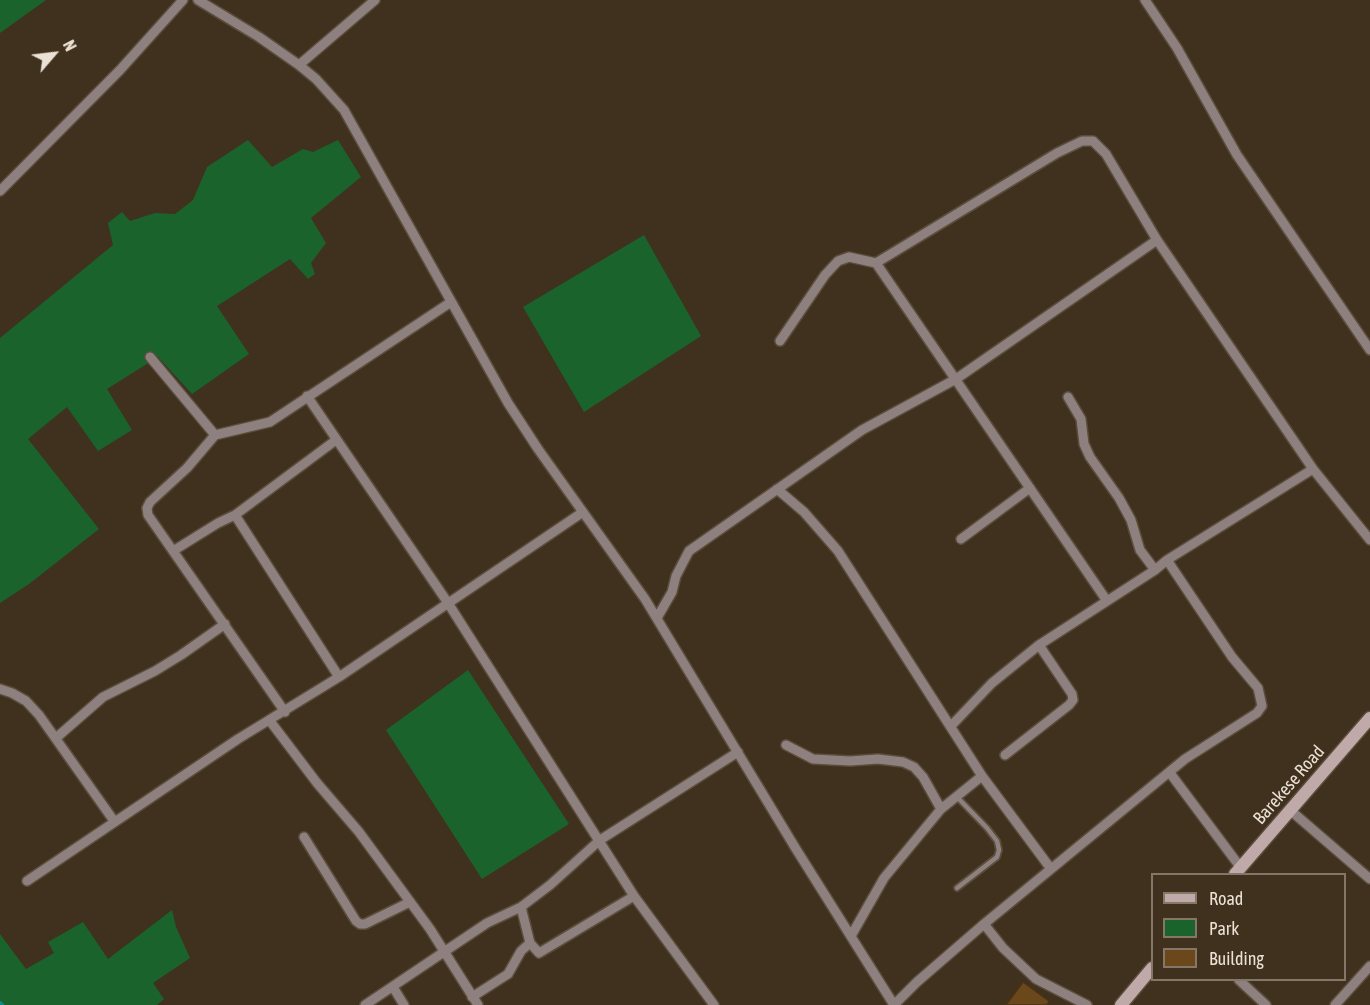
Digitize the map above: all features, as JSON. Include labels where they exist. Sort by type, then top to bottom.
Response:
[{"type":"main road","name":"Barekese Road","points":[[1238,871],[1370,718]]},
{"type":"main road","points":[[1121,1005],[1151,969]]},
{"type":"street","points":[[0,191],[120,70],[183,0]]},
{"type":"street","points":[[198,0],[259,37],[299,65],[316,79],[344,110],[508,403],[657,618],[894,1005],[984,924],[1185,759],[1257,713],[1262,706],[1258,688],[1233,657],[1167,560]]},
{"type":"street","points":[[299,65],[375,0]]},
{"type":"street","points":[[1145,0],[1177,48],[1237,155],[1370,350]]},
{"type":"street","points":[[876,263],[1057,153],[1082,141],[1094,141],[1106,154],[1157,240],[1313,469],[1370,540]]},
{"type":"street","points":[[657,618],[672,592],[676,576],[689,551],[862,430],[956,379],[1157,240]]},
{"type":"street","points":[[780,341],[825,275],[838,261],[849,257],[876,263],[1107,601]]},
{"type":"street","points":[[285,712],[148,515],[147,508],[150,502],[187,468],[215,435],[270,422],[451,302]]},
{"type":"street","points":[[150,357],[215,435]]},
{"type":"street","points":[[307,396],[448,603],[634,896],[714,1005]]},
{"type":"street","points":[[1068,398],[1081,419],[1084,444],[1090,457],[1119,498],[1131,520],[1140,550],[1155,570]]},
{"type":"street","points":[[173,551],[235,515],[336,440]]},
{"type":"street","points":[[951,726],[992,683],[1038,645],[1167,560],[1313,469]]},
{"type":"street","points":[[961,539],[1030,488]]},
{"type":"street","points":[[777,489],[804,512],[838,551],[982,776],[1051,869]]},
{"type":"street","points":[[27,881],[238,739],[339,677],[583,512]]},
{"type":"street","points":[[235,515],[339,677]]},
{"type":"street","points":[[56,738],[103,697],[173,660],[225,624]]},
{"type":"street","points":[[1005,755],[1073,700],[1038,645]]},
{"type":"street","points":[[0,689],[26,701],[56,738],[114,821]]},
{"type":"street","points":[[270,720],[411,902],[445,951],[475,1001],[508,974],[521,951],[530,944]]},
{"type":"street","points":[[786,746],[813,759],[850,761],[878,759],[903,762],[914,767],[923,777],[941,809]]},
{"type":"street","points":[[365,1005],[487,922],[521,907],[550,885],[600,840],[738,752]]},
{"type":"street","points":[[1170,773],[1238,871]]},
{"type":"street","points":[[851,936],[884,878],[941,809],[982,776]]},
{"type":"street","points":[[1290,810],[1370,879]]},
{"type":"street","points":[[304,837],[360,924],[365,924],[411,902]]},
{"type":"street","points":[[521,907],[530,944],[539,953],[634,896]]},
{"type":"street","points":[[984,924],[1003,948],[1036,979],[1087,1005]]},
{"type":"street","points":[[1335,1005],[1370,966]]},
{"type":"street","points":[[1240,981],[1266,1005]]},
{"type":"street","points":[[393,987],[404,1005]]},
{"type":"lane","points":[[957,797],[987,828],[999,850],[997,857],[957,888]]},
{"type":"green space","points":[[0,0],[46,0],[0,33]]},
{"type":"green space","points":[[248,140],[272,167],[303,149],[313,152],[338,140],[361,177],[311,218],[326,243],[311,263],[315,274],[308,279],[290,259],[217,306],[249,354],[192,394],[158,357],[107,389],[132,430],[98,451],[67,407],[28,439],[99,529],[29,584],[0,603],[0,338],[113,245],[108,223],[122,212],[130,221],[155,213],[175,214],[193,200],[207,167]]},
{"type":"green space","points":[[644,235],[701,336],[584,412],[523,307]]},
{"type":"green space","points":[[468,670],[569,824],[482,879],[386,730]]},
{"type":"green space","points":[[172,910],[176,927],[190,958],[153,983],[164,999],[157,1005],[0,1005],[0,934],[26,969],[54,953],[48,942],[83,922],[108,959]]},
{"type":"building","points":[[1023,982],[1049,1001],[1047,1005],[1006,1005]]}]
